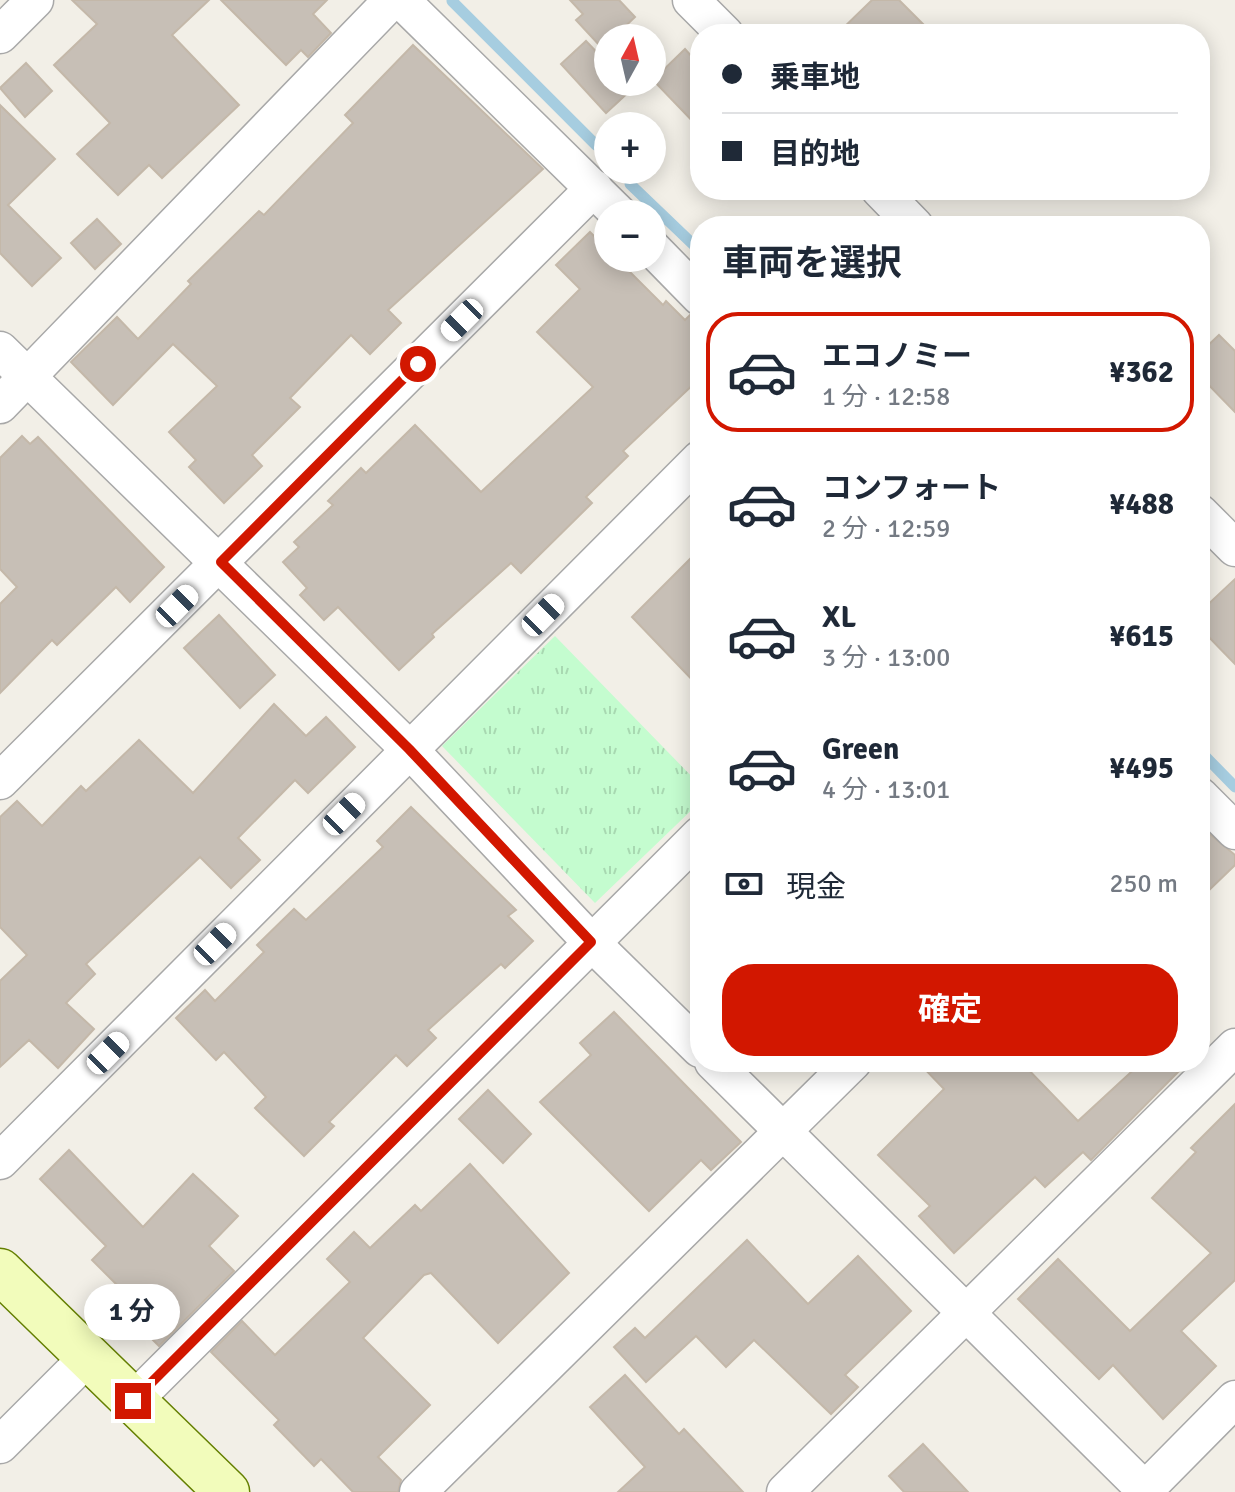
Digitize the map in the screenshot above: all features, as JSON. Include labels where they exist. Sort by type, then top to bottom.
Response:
[{"type":"street","points":[[0,35],[35,0]]},
{"type":"street","points":[[0,405],[392,0]]},
{"type":"street","points":[[401,0],[606,200]]},
{"type":"street","points":[[691,0],[715,24]]},
{"type":"street","points":[[0,781],[594,188]]},
{"type":"street","points":[[890,200],[905,216]]},
{"type":"street","points":[[666,262],[690,287]]},
{"type":"street","points":[[0,350],[221,562],[409,749],[591,942],[690,1039]]},
{"type":"street","points":[[0,1161],[690,469]]},
{"type":"street","points":[[1210,523],[1235,548]]},
{"type":"street","points":[[1210,806],[1235,831]]},
{"type":"street","points":[[133,1401],[690,845]]},
{"type":"street","points":[[1210,1072],[1235,1047]]},
{"type":"street","points":[[723,1072],[1145,1491],[1235,1399]]},
{"type":"street","points":[[418,1492],[843,1072]]},
{"type":"street","points":[[785,1492],[1210,1072]]},
{"type":"street","points":[[0,1271],[227,1492]]},
{"type":"street","points":[[0,1445],[87,1358]]},
{"type":"green space","points":[[555,636],[690,775],[690,812],[595,903],[442,746]]},
{"type":"building","points":[[72,0],[209,0],[172,35],[239,105],[162,178],[149,165],[118,195],[77,154],[110,123],[54,65],[97,24]]},
{"type":"building","points":[[221,0],[327,0],[313,14],[331,33],[308,57],[301,50],[286,65]]},
{"type":"building","points":[[570,0],[619,0],[635,17],[628,24],[594,24],[594,39],[576,20],[583,14]]},
{"type":"building","points":[[872,0],[899,0],[923,24],[847,24]]},
{"type":"building","points":[[586,41],[594,49],[594,96],[624,96],[605,112],[561,64]]},
{"type":"building","points":[[413,45],[543,169],[388,310],[401,323],[370,354],[351,335],[290,398],[300,407],[252,455],[262,466],[224,503],[189,467],[196,460],[169,432],[217,386],[173,344],[113,405],[71,362],[117,317],[138,339],[191,284],[188,281],[259,211],[264,215],[353,123],[345,115]]},
{"type":"building","points":[[685,49],[690,55],[690,119],[666,94],[666,67]]},
{"type":"building","points":[[26,63],[52,91],[25,117],[0,88]]},
{"type":"building","points":[[0,105],[55,159],[8,205],[61,258],[32,286],[0,253]]},
{"type":"building","points":[[97,219],[121,244],[95,269],[71,243]]},
{"type":"building","points":[[590,232],[594,236],[594,272],[630,272],[663,305],[666,301],[685,320],[690,315],[690,387],[623,451],[628,456],[586,497],[592,503],[521,573],[511,563],[432,634],[434,637],[399,670],[338,607],[324,620],[300,595],[307,588],[283,562],[299,547],[294,542],[333,505],[328,501],[361,468],[366,473],[415,425],[481,492],[593,387],[537,332],[580,289],[556,265]]},
{"type":"building","points":[[1219,335],[1235,351],[1235,412],[1210,386],[1210,344]]},
{"type":"building","points":[[22,436],[30,444],[38,437],[164,567],[130,602],[116,587],[57,645],[52,640],[0,693],[0,604],[17,587],[0,569],[0,458]]},
{"type":"building","points":[[690,559],[690,678],[632,617]]},
{"type":"building","points":[[1235,579],[1235,664],[1210,638],[1210,603]]},
{"type":"building","points":[[219,615],[275,675],[240,708],[184,648]]},
{"type":"building","points":[[274,704],[306,736],[326,717],[355,747],[308,793],[295,780],[238,838],[260,860],[231,888],[200,857],[86,964],[95,974],[66,1003],[94,1029],[58,1068],[29,1040],[0,1067],[0,981],[27,955],[0,927],[0,817],[17,801],[42,826],[81,786],[86,791],[139,740],[193,793]]},
{"type":"building","points":[[411,807],[516,910],[508,916],[533,941],[505,968],[501,964],[428,1030],[436,1038],[407,1066],[396,1055],[329,1122],[334,1126],[304,1156],[255,1108],[266,1097],[224,1052],[216,1060],[176,1018],[205,990],[215,1001],[264,952],[257,945],[294,909],[306,920],[383,847],[377,841]]},
{"type":"building","points":[[1210,834],[1235,855],[1235,865],[1210,889]]},
{"type":"building","points":[[614,1012],[741,1142],[711,1170],[701,1160],[649,1211],[540,1102],[591,1055],[580,1043]]},
{"type":"building","points":[[928,1072],[1031,1072],[1078,1121],[1131,1072],[1178,1072],[1091,1160],[1083,1152],[1045,1187],[1035,1177],[954,1253],[919,1216],[930,1206],[878,1155],[944,1089]]},
{"type":"building","points":[[488,1090],[531,1134],[503,1163],[459,1119]]},
{"type":"building","points":[[1235,1104],[1235,1280],[1181,1331],[1216,1366],[1163,1419],[1113,1365],[1099,1379],[1018,1299],[1058,1259],[1130,1331],[1211,1253],[1152,1198],[1196,1152],[1191,1148]]},
{"type":"building","points":[[69,1150],[143,1227],[193,1174],[238,1216],[209,1246],[234,1271],[159,1346],[125,1312],[135,1303],[92,1260],[106,1246],[40,1179]]},
{"type":"building","points":[[470,1164],[569,1273],[498,1343],[431,1273],[424,1275],[363,1338],[430,1405],[378,1457],[401,1480],[398,1492],[353,1492],[321,1459],[314,1466],[274,1425],[279,1420],[211,1352],[242,1321],[275,1355],[350,1282],[327,1259],[354,1232],[370,1248],[415,1205],[421,1211]]},
{"type":"building","points":[[747,1240],[808,1304],[858,1256],[911,1311],[845,1375],[858,1387],[831,1414],[754,1340],[726,1367],[696,1336],[646,1382],[614,1347],[635,1328],[645,1338]]},
{"type":"building","points":[[625,1375],[679,1434],[684,1429],[743,1492],[618,1492],[645,1467],[590,1407]]},
{"type":"building","points":[[923,1444],[968,1492],[904,1492],[889,1476]]},
{"type":"waterway","points":[[452,1],[594,143]]},
{"type":"waterway","points":[[630,184],[690,241]]},
{"type":"waterway","points":[[1210,761],[1235,787]]},
{"type":"route","points":[[133,1401],[591,942],[409,749],[221,562],[418,364]]}]
